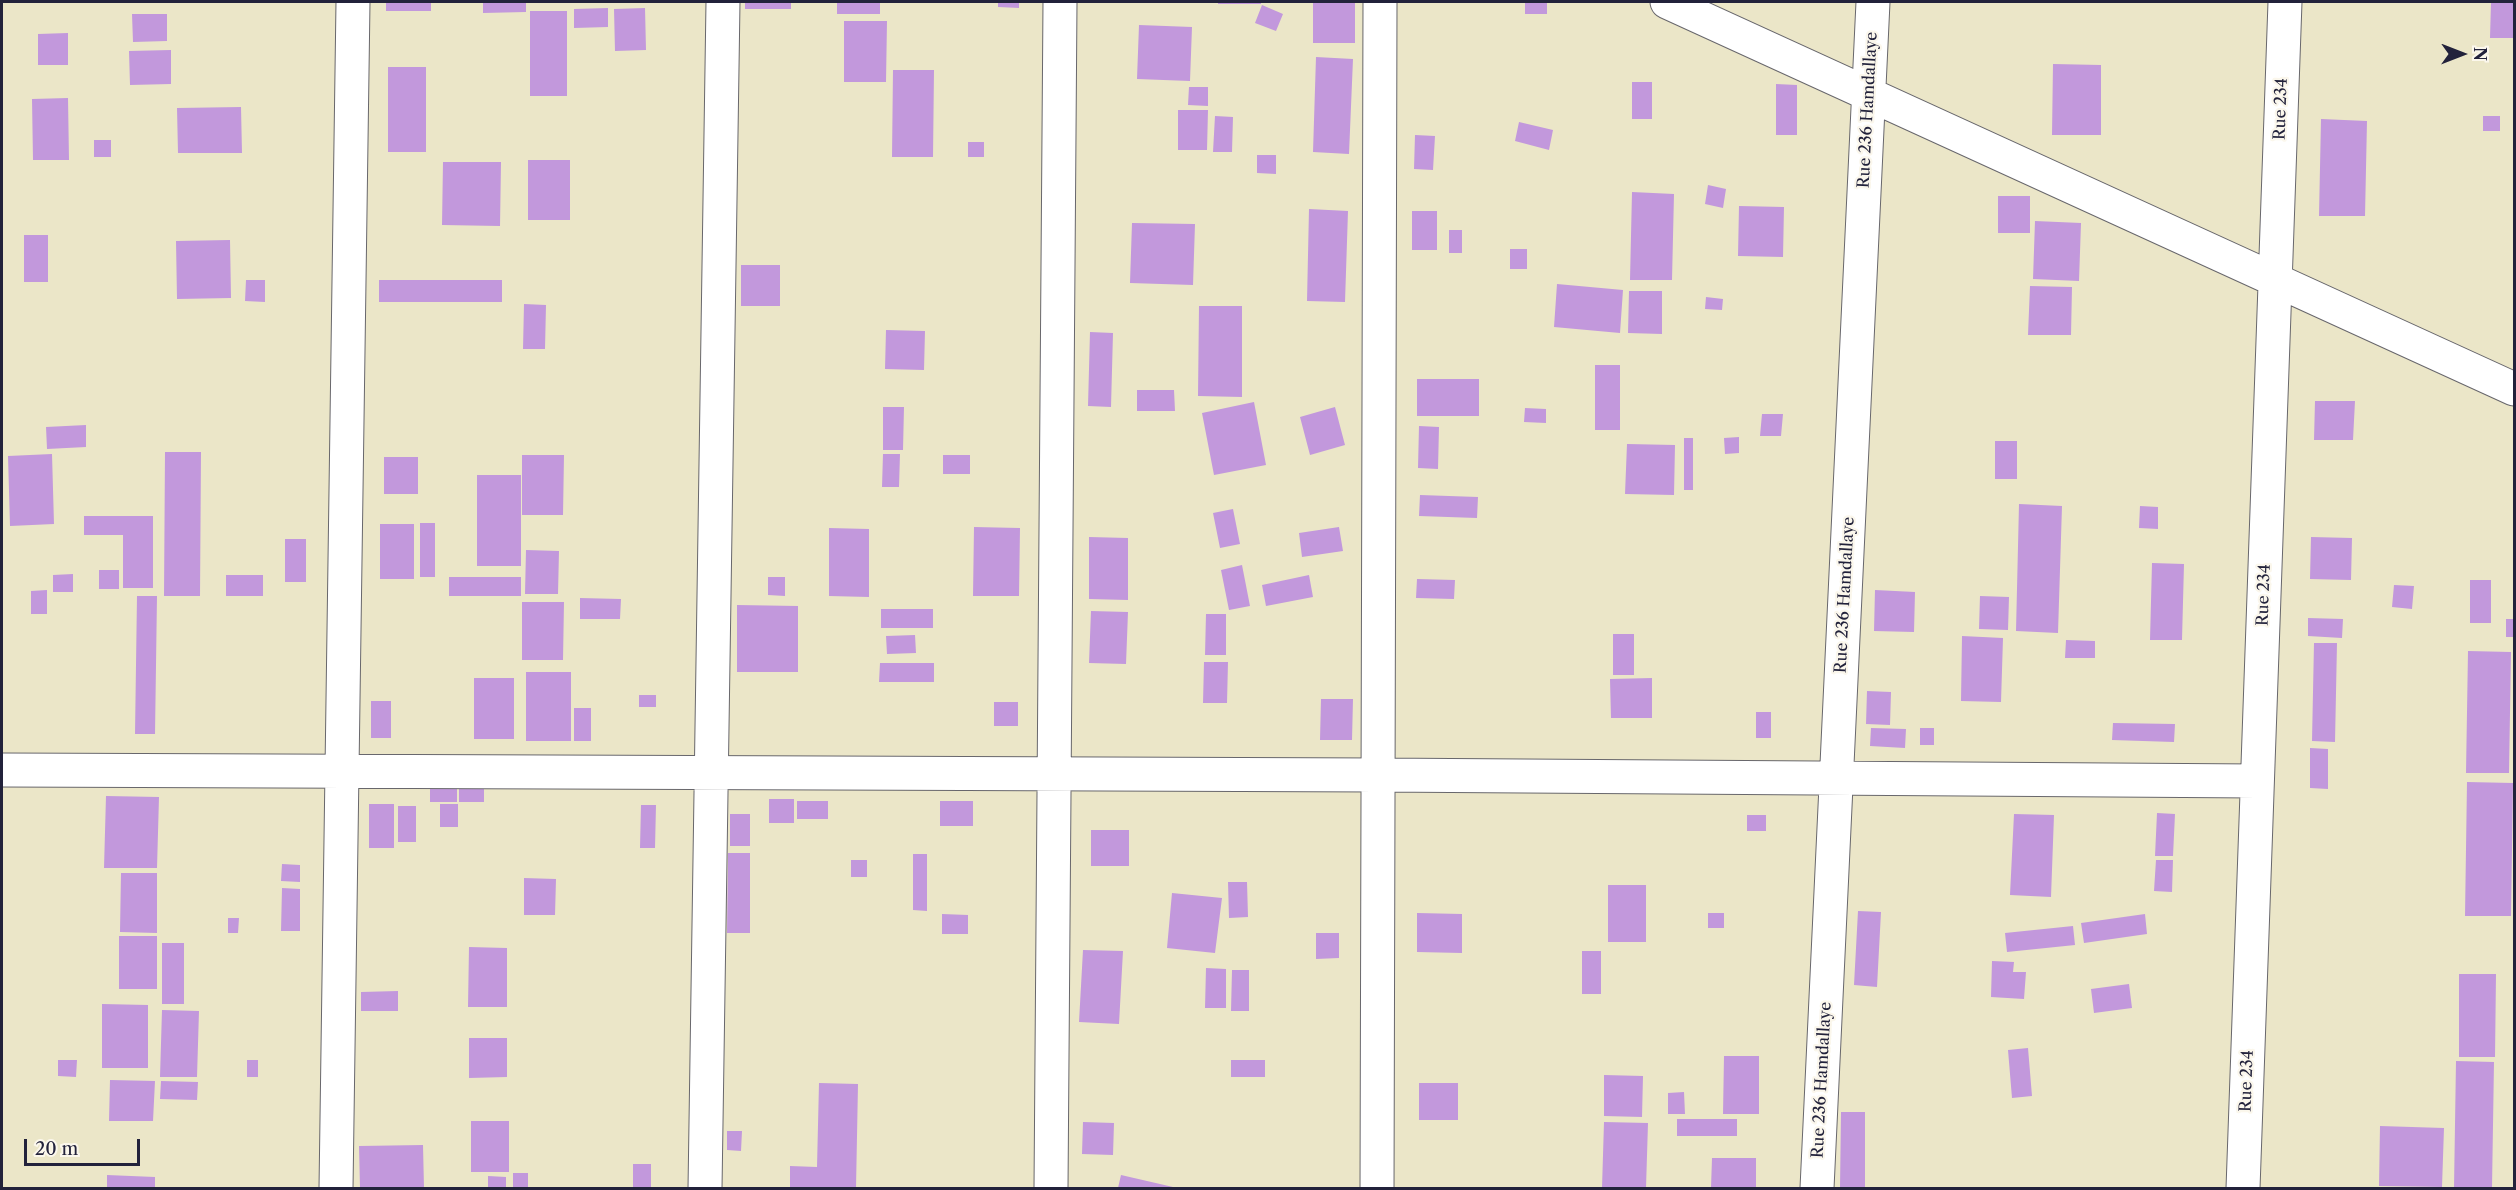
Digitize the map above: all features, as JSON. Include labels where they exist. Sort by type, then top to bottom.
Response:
[{"type":"street","points":[[336,1188],[353,2]]},
{"type":"street","points":[[705,1188],[723,2]]},
{"type":"street","points":[[1051,1188],[1060,2]]},
{"type":"street","points":[[1377,1188],[1380,2]]},
{"type":"street","points":[[1667,2],[2514,389]]},
{"type":"street","name":"Rue 236 Hamdallaye","points":[[1817,1188],[1873,2]]},
{"type":"street","name":"Rue 234","points":[[2243,1188],[2285,2]]},
{"type":"street","points":[[2,770],[2257,781]]},
{"type":"building","points":[[386,2],[431,2],[431,11],[386,11]]},
{"type":"building","points":[[483,2],[526,2],[526,12],[483,13]]},
{"type":"building","points":[[745,2],[791,2],[791,9],[745,9]]},
{"type":"building","points":[[837,2],[880,2],[880,14],[837,14]]},
{"type":"building","points":[[998,2],[1019,2],[1019,8],[998,7]]},
{"type":"building","points":[[1218,2],[1261,2],[1261,4],[1218,4]]},
{"type":"building","points":[[1313,2],[1355,2],[1355,43],[1313,43]]},
{"type":"building","points":[[1525,2],[1547,2],[1547,14],[1525,14]]},
{"type":"building","points":[[2491,2],[2514,2],[2514,38],[2490,38]]},
{"type":"building","points":[[1262,5],[1283,14],[1276,31],[1255,23]]},
{"type":"building","points":[[608,8],[608,27],[574,28],[574,9]]},
{"type":"building","points":[[645,8],[646,50],[615,51],[614,9]]},
{"type":"building","points":[[530,11],[567,11],[567,96],[530,96]]},
{"type":"building","points":[[132,14],[167,14],[167,41],[133,42]]},
{"type":"building","points":[[844,21],[887,21],[886,82],[844,82]]},
{"type":"building","points":[[1139,25],[1192,27],[1190,81],[1137,79]]},
{"type":"building","points":[[68,33],[68,65],[38,65],[38,34]]},
{"type":"building","points":[[171,50],[171,84],[130,85],[129,51]]},
{"type":"building","points":[[1316,57],[1353,59],[1349,154],[1313,152]]},
{"type":"building","points":[[2053,64],[2101,65],[2101,135],[2052,135]]},
{"type":"building","points":[[388,67],[426,67],[426,152],[388,152]]},
{"type":"building","points":[[893,70],[934,70],[933,157],[892,157]]},
{"type":"building","points":[[1632,82],[1652,82],[1652,119],[1632,119]]},
{"type":"building","points":[[1776,84],[1797,85],[1797,135],[1776,135]]},
{"type":"building","points":[[1189,87],[1208,87],[1208,106],[1188,105]]},
{"type":"building","points":[[68,98],[69,160],[33,160],[32,99]]},
{"type":"building","points":[[241,107],[242,153],[178,153],[177,108]]},
{"type":"building","points":[[1178,110],[1208,110],[1207,150],[1178,150]]},
{"type":"building","points":[[1215,116],[1233,117],[1232,152],[1213,152]]},
{"type":"building","points":[[2483,116],[2500,116],[2500,131],[2483,131]]},
{"type":"building","points":[[2321,119],[2367,121],[2365,216],[2319,216]]},
{"type":"building","points":[[1519,122],[1553,130],[1549,150],[1515,141]]},
{"type":"building","points":[[1415,135],[1435,136],[1433,170],[1414,169]]},
{"type":"building","points":[[94,140],[111,140],[111,157],[94,157]]},
{"type":"building","points":[[968,142],[984,142],[984,157],[968,157]]},
{"type":"building","points":[[1257,155],[1276,155],[1276,174],[1257,173]]},
{"type":"building","points":[[528,160],[570,160],[570,220],[528,220]]},
{"type":"building","points":[[443,162],[501,162],[500,226],[442,225]]},
{"type":"building","points":[[1708,185],[1726,189],[1723,208],[1705,204]]},
{"type":"building","points":[[1632,192],[1674,194],[1672,280],[1630,280]]},
{"type":"building","points":[[1998,196],[2030,196],[2030,233],[1998,233]]},
{"type":"building","points":[[1739,206],[1784,207],[1783,257],[1738,256]]},
{"type":"building","points":[[1309,209],[1348,211],[1345,302],[1307,301]]},
{"type":"building","points":[[1412,211],[1437,211],[1437,250],[1412,250]]},
{"type":"building","points":[[2035,221],[2081,223],[2079,281],[2033,279]]},
{"type":"building","points":[[1132,223],[1195,224],[1193,285],[1130,283]]},
{"type":"building","points":[[1449,230],[1462,230],[1462,253],[1449,253]]},
{"type":"building","points":[[24,235],[48,235],[48,282],[24,282]]},
{"type":"building","points":[[230,240],[231,298],[177,299],[176,241]]},
{"type":"building","points":[[1510,249],[1527,249],[1527,269],[1510,269]]},
{"type":"building","points":[[741,265],[780,265],[780,306],[741,306]]},
{"type":"building","points":[[246,280],[265,280],[265,302],[245,301]]},
{"type":"building","points":[[379,280],[502,280],[502,302],[379,302]]},
{"type":"building","points":[[1557,284],[1623,290],[1620,333],[1554,327]]},
{"type":"building","points":[[2030,286],[2072,287],[2071,335],[2028,335]]},
{"type":"building","points":[[1629,291],[1662,291],[1662,334],[1628,333]]},
{"type":"building","points":[[1706,297],[1723,299],[1722,310],[1705,309]]},
{"type":"building","points":[[524,304],[546,305],[545,349],[523,349]]},
{"type":"building","points":[[1199,306],[1242,306],[1242,397],[1198,396]]},
{"type":"building","points":[[886,330],[925,331],[924,370],[885,369]]},
{"type":"building","points":[[1090,332],[1113,333],[1111,407],[1088,406]]},
{"type":"building","points":[[1595,365],[1620,365],[1620,430],[1595,430]]},
{"type":"building","points":[[1417,379],[1479,379],[1479,416],[1417,416]]},
{"type":"building","points":[[1137,390],[1174,390],[1175,411],[1137,411]]},
{"type":"building","points":[[2315,401],[2355,401],[2353,440],[2314,440]]},
{"type":"building","points":[[1254,402],[1266,465],[1214,475],[1202,413]]},
{"type":"building","points":[[883,407],[904,407],[903,450],[883,450]]},
{"type":"building","points":[[1335,407],[1345,445],[1310,455],[1300,417]]},
{"type":"building","points":[[1525,408],[1546,409],[1546,423],[1524,422]]},
{"type":"building","points":[[1762,414],[1783,414],[1781,436],[1760,436]]},
{"type":"building","points":[[86,425],[86,447],[47,449],[46,427]]},
{"type":"building","points":[[1419,426],[1439,427],[1438,469],[1418,468]]},
{"type":"building","points":[[1739,437],[1739,453],[1725,454],[1724,438]]},
{"type":"building","points":[[1684,438],[1693,438],[1693,490],[1684,490]]},
{"type":"building","points":[[1995,441],[2017,441],[2017,479],[1995,479]]},
{"type":"building","points":[[1627,444],[1675,445],[1674,495],[1625,494]]},
{"type":"building","points":[[165,452],[201,452],[200,596],[164,596]]},
{"type":"building","points":[[52,454],[54,524],[10,526],[8,456]]},
{"type":"building","points":[[883,454],[900,454],[899,487],[882,487]]},
{"type":"building","points":[[522,455],[564,455],[563,515],[522,515]]},
{"type":"building","points":[[943,455],[970,455],[970,474],[943,474]]},
{"type":"building","points":[[384,457],[418,457],[418,494],[384,494]]},
{"type":"building","points":[[477,475],[521,475],[521,566],[477,566]]},
{"type":"building","points":[[1420,495],[1478,497],[1477,518],[1419,516]]},
{"type":"building","points":[[2019,504],[2062,506],[2058,633],[2016,631]]},
{"type":"building","points":[[2140,506],[2158,507],[2158,529],[2139,528]]},
{"type":"building","points":[[1233,509],[1240,544],[1220,548],[1213,513]]},
{"type":"building","points":[[84,516],[153,516],[153,588],[123,588],[123,535],[84,535]]},
{"type":"building","points":[[420,523],[435,523],[435,577],[420,577]]},
{"type":"building","points":[[380,524],[414,524],[414,579],[380,579]]},
{"type":"building","points":[[974,527],[1020,528],[1019,596],[973,596]]},
{"type":"building","points":[[1339,527],[1343,551],[1302,557],[1299,533]]},
{"type":"building","points":[[829,528],[869,529],[869,597],[829,596]]},
{"type":"building","points":[[1089,537],[1128,538],[1128,600],[1089,599]]},
{"type":"building","points":[[2311,537],[2352,538],[2351,580],[2310,579]]},
{"type":"building","points":[[285,539],[306,539],[306,582],[285,582]]},
{"type":"building","points":[[526,550],[559,551],[558,594],[525,594]]},
{"type":"building","points":[[2152,563],[2184,564],[2182,640],[2150,640]]},
{"type":"building","points":[[1242,565],[1250,606],[1229,610],[1221,570]]},
{"type":"building","points":[[99,570],[119,570],[119,589],[99,589]]},
{"type":"building","points":[[73,574],[73,592],[53,592],[53,575]]},
{"type":"building","points":[[226,575],[263,575],[263,596],[226,596]]},
{"type":"building","points":[[1309,575],[1313,597],[1266,606],[1262,585]]},
{"type":"building","points":[[449,577],[521,577],[521,596],[449,596]]},
{"type":"building","points":[[768,577],[785,577],[785,596],[768,595]]},
{"type":"building","points":[[1417,579],[1455,580],[1454,599],[1416,598]]},
{"type":"building","points":[[2470,580],[2491,580],[2491,623],[2470,623]]},
{"type":"building","points":[[2394,585],[2414,586],[2412,609],[2392,607]]},
{"type":"building","points":[[47,590],[47,614],[31,614],[31,591]]},
{"type":"building","points":[[1875,590],[1915,592],[1914,632],[1874,631]]},
{"type":"building","points":[[137,596],[157,596],[155,734],[135,734]]},
{"type":"building","points":[[1980,596],[2009,597],[2008,630],[1979,629]]},
{"type":"building","points":[[580,598],[621,599],[620,619],[580,619]]},
{"type":"building","points":[[522,602],[564,602],[563,660],[522,660]]},
{"type":"building","points":[[737,605],[798,606],[798,672],[737,672]]},
{"type":"building","points":[[881,609],[933,609],[933,628],[881,628]]},
{"type":"building","points":[[1091,611],[1128,612],[1126,664],[1089,663]]},
{"type":"building","points":[[1206,614],[1226,614],[1226,655],[1205,655]]},
{"type":"building","points":[[2308,618],[2343,619],[2342,638],[2308,636]]},
{"type":"building","points":[[2506,619],[2514,619],[2514,637],[2506,637]]},
{"type":"building","points":[[1613,634],[1634,634],[1634,675],[1613,675]]},
{"type":"building","points":[[915,635],[916,653],[887,654],[886,636]]},
{"type":"building","points":[[1962,636],[2003,638],[2001,702],[1961,701]]},
{"type":"building","points":[[2066,640],[2095,641],[2095,658],[2065,658]]},
{"type":"building","points":[[2314,643],[2337,643],[2335,742],[2312,741]]},
{"type":"building","points":[[2468,651],[2511,652],[2509,773],[2466,773]]},
{"type":"building","points":[[1204,662],[1228,662],[1227,703],[1203,703]]},
{"type":"building","points":[[880,663],[934,663],[934,682],[879,682]]},
{"type":"building","points":[[526,672],[571,672],[571,741],[526,741]]},
{"type":"building","points":[[474,678],[514,678],[514,739],[474,739]]},
{"type":"building","points":[[1652,678],[1652,718],[1611,718],[1610,679]]},
{"type":"building","points":[[1867,691],[1891,692],[1890,725],[1866,724]]},
{"type":"building","points":[[639,695],[656,695],[656,707],[639,707]]},
{"type":"building","points":[[1321,699],[1353,699],[1352,740],[1320,740]]},
{"type":"building","points":[[371,701],[391,701],[391,738],[371,738]]},
{"type":"building","points":[[994,702],[1018,702],[1018,726],[994,726]]},
{"type":"building","points":[[574,708],[591,708],[591,741],[574,741]]},
{"type":"building","points":[[1756,712],[1771,712],[1771,738],[1756,738]]},
{"type":"building","points":[[2113,723],[2175,724],[2174,742],[2112,740]]},
{"type":"building","points":[[1871,728],[1906,729],[1905,748],[1870,746]]},
{"type":"building","points":[[1920,728],[1934,728],[1934,745],[1920,745]]},
{"type":"building","points":[[2310,748],[2328,749],[2328,789],[2310,788]]},
{"type":"building","points":[[430,777],[457,777],[457,802],[430,802]]},
{"type":"building","points":[[2467,782],[2513,783],[2511,916],[2465,916]]},
{"type":"building","points":[[459,789],[484,789],[484,802],[459,802]]},
{"type":"building","points":[[106,796],[159,797],[157,868],[104,868]]},
{"type":"building","points":[[769,799],[794,799],[794,823],[769,823]]},
{"type":"building","points":[[797,801],[828,801],[828,819],[797,819]]},
{"type":"building","points":[[940,801],[973,801],[973,826],[940,826]]},
{"type":"building","points":[[369,804],[394,804],[394,848],[369,848]]},
{"type":"building","points":[[440,804],[458,804],[458,827],[440,827]]},
{"type":"building","points":[[641,805],[656,805],[655,848],[640,848]]},
{"type":"building","points":[[398,806],[416,806],[416,842],[398,842]]},
{"type":"building","points":[[2157,813],[2175,814],[2173,856],[2155,856]]},
{"type":"building","points":[[730,814],[750,814],[750,846],[730,846]]},
{"type":"building","points":[[2014,814],[2054,815],[2051,897],[2010,895]]},
{"type":"building","points":[[1747,815],[1766,815],[1766,831],[1747,831]]},
{"type":"building","points":[[1091,830],[1129,830],[1129,866],[1091,866]]},
{"type":"building","points":[[728,853],[750,853],[750,933],[727,933]]},
{"type":"building","points":[[913,854],[927,854],[927,911],[913,910]]},
{"type":"building","points":[[851,860],[867,860],[867,877],[851,877]]},
{"type":"building","points":[[2156,860],[2173,860],[2172,892],[2154,891]]},
{"type":"building","points":[[282,864],[300,865],[300,882],[281,881]]},
{"type":"building","points":[[121,873],[157,873],[157,933],[120,932]]},
{"type":"building","points":[[524,878],[556,879],[555,915],[524,915]]},
{"type":"building","points":[[1228,882],[1247,882],[1248,917],[1229,918]]},
{"type":"building","points":[[1608,885],[1646,885],[1646,942],[1608,942]]},
{"type":"building","points":[[282,888],[300,889],[300,931],[281,931]]},
{"type":"building","points":[[1172,893],[1222,898],[1215,953],[1167,948]]},
{"type":"building","points":[[1858,911],[1881,912],[1877,987],[1854,985]]},
{"type":"building","points":[[1417,913],[1462,914],[1462,953],[1417,952]]},
{"type":"building","points":[[1708,913],[1724,913],[1724,928],[1708,928]]},
{"type":"building","points":[[942,914],[968,915],[968,934],[942,934]]},
{"type":"building","points":[[2145,914],[2147,934],[2084,943],[2081,923]]},
{"type":"building","points":[[228,918],[239,918],[238,933],[228,933]]},
{"type":"building","points":[[2073,926],[2075,945],[2007,952],[2005,933]]},
{"type":"building","points":[[1316,933],[1339,933],[1339,958],[1316,959]]},
{"type":"building","points":[[119,936],[157,936],[157,989],[119,989]]},
{"type":"building","points":[[162,943],[184,943],[184,1004],[162,1004]]},
{"type":"building","points":[[469,947],[507,948],[507,1007],[468,1007]]},
{"type":"building","points":[[1083,950],[1123,951],[1119,1024],[1079,1022]]},
{"type":"building","points":[[1582,951],[1601,951],[1601,994],[1582,994]]},
{"type":"building","points":[[1992,961],[2014,962],[2013,972],[2026,972],[2024,999],[1991,997]]},
{"type":"building","points":[[1206,968],[1226,969],[1226,1008],[1205,1008]]},
{"type":"building","points":[[1232,970],[1249,970],[1249,1011],[1231,1011]]},
{"type":"building","points":[[2459,974],[2496,974],[2495,1057],[2459,1057]]},
{"type":"building","points":[[2129,984],[2132,1008],[2094,1013],[2091,989]]},
{"type":"building","points":[[398,991],[398,1011],[361,1011],[361,992]]},
{"type":"building","points":[[102,1004],[148,1005],[148,1068],[102,1068]]},
{"type":"building","points":[[162,1010],[199,1011],[197,1077],[160,1077]]},
{"type":"building","points":[[469,1038],[507,1038],[507,1077],[469,1078]]},
{"type":"building","points":[[2028,1048],[2032,1096],[2012,1098],[2008,1050]]},
{"type":"building","points":[[1724,1056],[1759,1056],[1759,1114],[1723,1114]]},
{"type":"building","points":[[58,1060],[77,1060],[76,1077],[58,1076]]},
{"type":"building","points":[[247,1060],[258,1060],[258,1077],[247,1077]]},
{"type":"building","points":[[1231,1060],[1265,1060],[1265,1077],[1231,1077]]},
{"type":"building","points":[[2456,1061],[2494,1062],[2492,1188],[2454,1188]]},
{"type":"building","points":[[1604,1075],[1643,1076],[1642,1117],[1604,1116]]},
{"type":"building","points":[[110,1080],[155,1081],[153,1121],[109,1121]]},
{"type":"building","points":[[161,1081],[198,1082],[197,1100],[160,1099]]},
{"type":"building","points":[[819,1083],[858,1084],[856,1188],[790,1188],[790,1166],[817,1167]]},
{"type":"building","points":[[1419,1083],[1458,1083],[1458,1120],[1419,1120]]},
{"type":"building","points":[[1684,1092],[1685,1114],[1668,1114],[1668,1093]]},
{"type":"building","points":[[1841,1112],[1865,1112],[1865,1188],[1840,1188]]},
{"type":"building","points":[[1677,1119],[1737,1119],[1737,1136],[1677,1136]]},
{"type":"building","points":[[471,1121],[509,1121],[509,1172],[471,1172]]},
{"type":"building","points":[[1083,1122],[1114,1123],[1113,1155],[1082,1154]]},
{"type":"building","points":[[1604,1122],[1648,1123],[1646,1188],[1602,1188]]},
{"type":"building","points":[[2380,1126],[2444,1128],[2442,1187],[2379,1186]]},
{"type":"building","points":[[727,1131],[742,1131],[741,1151],[727,1150]]},
{"type":"building","points":[[423,1145],[424,1188],[360,1188],[359,1146]]},
{"type":"building","points":[[1712,1158],[1756,1158],[1756,1188],[1711,1188]]},
{"type":"building","points":[[633,1164],[651,1164],[651,1188],[633,1188]]},
{"type":"building","points":[[513,1173],[528,1173],[528,1188],[513,1188]]},
{"type":"building","points":[[107,1175],[155,1177],[155,1188],[107,1188]]},
{"type":"building","points":[[1121,1175],[1173,1187],[1173,1188],[1118,1188]]},
{"type":"building","points":[[488,1176],[506,1177],[506,1188],[488,1188]]}]
